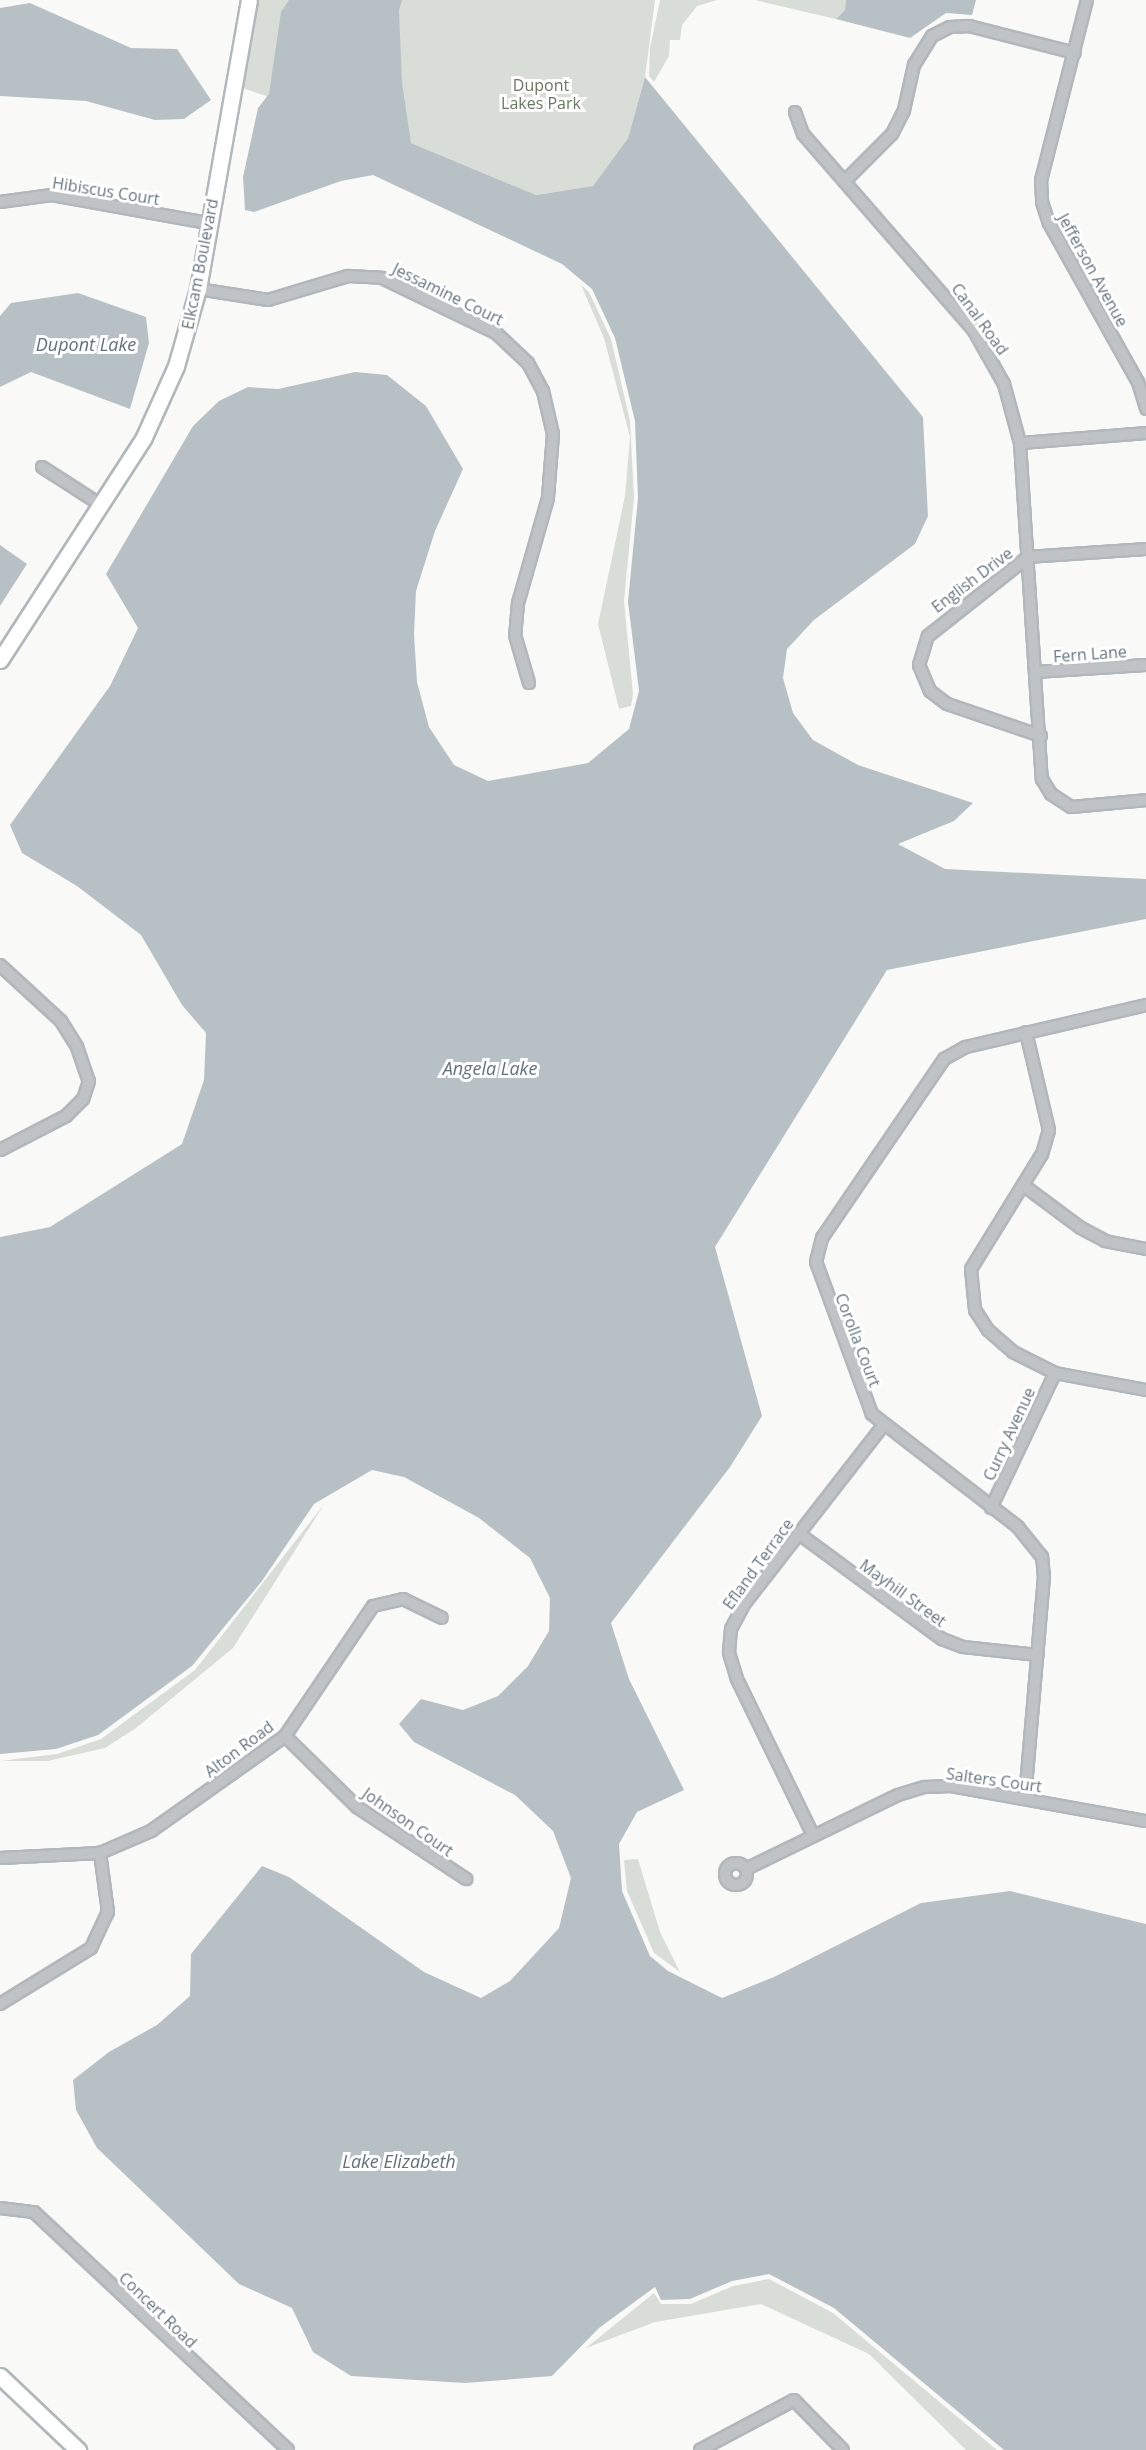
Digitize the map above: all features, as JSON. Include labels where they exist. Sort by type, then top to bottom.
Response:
[{"type":"street","name":"Elkcam Boulevard","points":[[0,660],[101,505],[160,406],[184,342],[198,289],[207,223],[249,0]]},
{"type":"street","name":"Jefferson Avenue","points":[[1087,0],[1041,180],[1042,202],[1048,223],[1138,382],[1146,409]]},
{"type":"street","points":[[845,181],[892,134],[904,110],[914,65],[932,36],[950,27],[969,26],[1075,52]]},
{"type":"street","name":"Canal Road","points":[[795,111],[803,134],[974,331],[1004,384],[1020,443],[1041,736],[1042,779],[1062,804],[1122,805],[1146,800]]},
{"type":"street","name":"Hibiscus Court","points":[[0,202],[52,195],[207,223]]},
{"type":"street","name":"Jessamine Court","points":[[198,289],[268,300],[348,276],[382,278],[496,333],[528,363],[543,391],[554,434],[548,498],[518,603],[515,634],[529,683]]},
{"type":"street","points":[[1020,443],[1146,433]]},
{"type":"street","points":[[42,467],[101,505]]},
{"type":"street","name":"English Drive","points":[[1041,736],[947,704],[930,691],[920,665],[921,652],[934,629],[1028,556],[1146,549]]},
{"type":"street","name":"Fern Lane","points":[[1036,672],[1146,665]]},
{"type":"street","points":[[0,1150],[66,1116],[83,1099],[89,1082],[78,1047],[61,1021],[1,968]]},
{"type":"street","name":"Corolla Court","points":[[1025,1798],[1038,1656],[1042,1557],[1033,1541],[883,1426],[865,1401],[819,1280],[818,1249],[944,1059],[966,1047],[1146,1005]]},
{"type":"street","points":[[1026,1032],[1049,1130],[1042,1154],[982,1247],[969,1287],[975,1310],[988,1330],[1013,1352],[1055,1373],[1146,1390]]},
{"type":"street","points":[[1023,1185],[1081,1228],[1105,1240],[1146,1249]]},
{"type":"street","name":"Curry Avenue","points":[[991,1509],[1055,1373]]},
{"type":"street","name":"Efland Terrace","points":[[813,1835],[729,1653],[731,1629],[745,1603],[883,1426]]},
{"type":"street","name":"Mayhill Street","points":[[798,1533],[942,1639],[963,1647],[1038,1656]]},
{"type":"street","name":"Alton Road","points":[[0,1858],[99,1853],[151,1831],[285,1736],[373,1606],[403,1599],[442,1618]]},
{"type":"street","name":"Johnson Court","points":[[285,1736],[357,1807],[466,1879]]},
{"type":"street","name":"Salters Court","points":[[746,1869],[813,1835],[925,1787],[951,1786],[1146,1821]]},
{"type":"street","points":[[0,2004],[91,1948],[108,1912],[99,1853]]},
{"type":"street","name":"Concert Road","points":[[0,2208],[34,2212],[288,2450]]},
{"type":"street","points":[[0,2376],[78,2450]]},
{"type":"street","points":[[700,2450],[794,2400],[843,2450]]},
{"type":"green space","name":"Dupont Lakes Park","points":[[257,0],[655,0],[645,77],[628,138],[593,186],[536,195],[411,143],[239,87]]},
{"type":"green space","points":[[660,0],[717,0],[697,6],[682,25],[680,40],[670,40],[669,56],[654,82],[649,76],[650,48]]},
{"type":"green space","points":[[755,0],[846,0],[845,10],[836,19]]},
{"type":"green space","points":[[581,285],[589,292],[611,339],[630,421],[634,497],[624,601],[633,694],[631,706],[619,709],[598,624],[625,496],[630,437],[604,338]]},
{"type":"green space","points":[[325,1503],[233,1648],[136,1728],[105,1748],[48,1761],[0,1761],[57,1754],[101,1739],[195,1670]]},
{"type":"green space","points":[[638,1859],[660,1932],[680,1972],[654,1953],[627,1891],[624,1860]]},
{"type":"green space","points":[[769,2279],[833,2313],[997,2450],[966,2450],[869,2354],[761,2304],[655,2322],[586,2348],[654,2293],[661,2304],[691,2304],[733,2286]]},
{"type":"water","name":"Angela Lake","points":[[289,0],[402,0],[399,10],[402,83],[411,143],[536,195],[593,186],[628,138],[645,77],[923,417],[928,516],[915,544],[814,620],[787,649],[783,678],[793,713],[813,740],[858,765],[973,803],[954,821],[898,844],[945,869],[1146,879],[1146,919],[887,970],[715,1247],[762,1416],[730,1467],[611,1623],[629,1679],[684,1790],[637,1812],[619,1844],[622,1891],[650,1956],[668,1971],[722,1998],[774,1977],[921,1903],[1010,1891],[1146,1924],[1146,2450],[1004,2450],[834,2308],[769,2274],[732,2281],[690,2299],[661,2300],[655,2287],[599,2328],[552,2376],[465,2383],[351,2376],[313,2352],[292,2308],[239,2284],[97,2148],[76,2110],[73,2080],[109,2052],[157,2025],[190,1996],[191,1954],[262,1866],[289,1877],[424,1972],[481,1998],[510,1981],[559,1928],[571,1878],[553,1831],[515,1795],[414,1742],[399,1724],[421,1699],[463,1710],[498,1696],[528,1666],[549,1631],[550,1598],[530,1558],[479,1518],[404,1477],[372,1470],[314,1504],[262,1581],[192,1666],[98,1735],[56,1749],[0,1754],[0,1237],[50,1227],[182,1144],[204,1080],[206,1033],[182,1005],[141,935],[77,886],[22,853],[10,825],[110,686],[138,628],[106,574],[193,426],[219,401],[248,387],[278,389],[355,372],[387,375],[426,406],[463,469],[435,531],[416,591],[414,634],[417,682],[429,727],[454,765],[488,781],[588,763],[629,729],[639,691],[628,602],[638,498],[635,421],[615,338],[592,289],[562,264],[373,175],[341,181],[254,212],[245,210],[243,177],[258,108],[269,94],[281,12]]},
{"type":"water","points":[[846,0],[976,0],[972,15],[946,13],[910,38],[836,19],[845,10]]},
{"type":"water","points":[[30,3],[131,48],[177,49],[211,100],[184,119],[155,120],[86,101],[0,96],[0,8]]},
{"type":"water","name":"Dupont Lake","points":[[78,293],[146,317],[149,343],[130,409],[31,372],[0,387],[0,316],[11,303]]},
{"type":"water","points":[[0,545],[27,564],[0,606]]},
{"type":"water label","name":"Lake Elizabeth","points":[[399,2161]]}]
